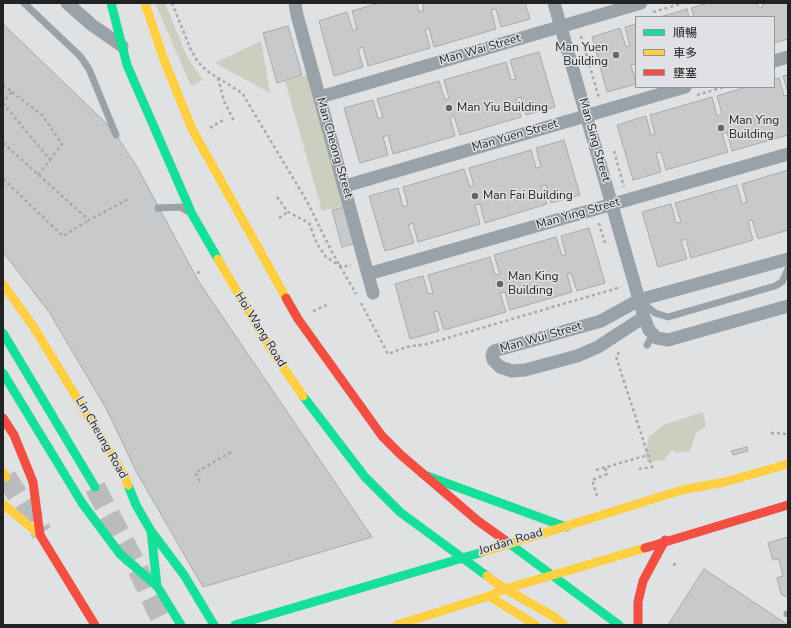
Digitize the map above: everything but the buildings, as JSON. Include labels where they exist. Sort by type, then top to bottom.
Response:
[{"type":"main road","name":"Hoi Wang Road","points":[[111,3],[127,65],[192,214],[270,348],[315,414],[365,477],[400,512],[460,558],[505,589],[553,616],[564,625]]},
{"type":"main road","points":[[145,3],[164,60],[195,135],[252,240],[294,312],[382,436],[401,455],[478,521],[555,576],[619,625]]},
{"type":"main road","name":"Lin Cheung Road","points":[[3,284],[33,326],[125,477],[136,505],[150,530],[157,586],[181,625]]},
{"type":"main road","points":[[3,333],[95,487]]},
{"type":"main road","points":[[3,373],[82,503],[120,554],[157,586]]},
{"type":"main road","points":[[3,418],[14,435],[25,459],[33,482],[40,535]]},
{"type":"main road","name":"Jordan Road","points":[[235,625],[460,558],[508,542],[566,527],[682,490],[725,482],[788,464]]},
{"type":"main road","points":[[427,476],[566,527]]},
{"type":"main road","points":[[3,504],[40,535],[95,625]]},
{"type":"main road","points":[[397,625],[489,596],[505,589],[555,576],[665,540],[788,505]]},
{"type":"main road","points":[[150,530],[184,575],[214,625]]},
{"type":"main road","points":[[638,625],[638,602],[643,581],[665,540]]},
{"type":"main road","points":[[489,596],[536,625]]},
{"type":"street","points":[[67,3],[92,25],[122,46]]},
{"type":"street","name":"Man Cheong Street","points":[[295,3],[373,292]]},
{"type":"street","name":"Man Sing Street","points":[[554,3],[639,300]]},
{"type":"street","name":"Man Wai Street","points":[[320,97],[641,3]]},
{"type":"street","points":[[775,61],[788,57]]},
{"type":"street","name":"Man Yuen Street","points":[[345,186],[682,88]]},
{"type":"street","name":"Man Ying Street","points":[[368,274],[788,154]]},
{"type":"street","name":"Man Wui Street","points":[[644,318],[598,347],[569,358],[525,370],[512,371],[500,367],[493,360],[492,355],[494,351],[601,321],[639,300],[788,259]]},
{"type":"street","points":[[639,300],[649,330],[650,340],[657,338],[668,340],[788,306]]},
{"type":"lane","points":[[24,3],[80,56],[89,69],[116,135]]},
{"type":"lane","points":[[158,208],[181,207],[192,214]]},
{"type":"lane","points":[[639,300],[655,313],[668,317],[775,286],[782,282],[788,269]]},
{"type":"path","points":[[172,3],[191,50],[198,62],[218,78],[242,93],[308,203],[331,250],[342,267],[388,354],[406,347],[427,344],[619,288]]},
{"type":"path","points":[[218,78],[224,101],[234,121]]},
{"type":"path","points":[[3,85],[42,116],[62,144],[38,175]]},
{"type":"path","points":[[12,92],[3,103],[50,160]]},
{"type":"path","points":[[212,127],[223,120]]},
{"type":"path","points":[[3,143],[89,220]]},
{"type":"path","points":[[3,179],[63,236],[130,198]]},
{"type":"path","points":[[278,197],[288,212],[309,223],[317,244],[326,257],[342,267],[354,264]]},
{"type":"path","points":[[279,218],[288,212]]},
{"type":"path","points":[[197,273],[202,271]]},
{"type":"path","points":[[320,308],[327,305]]},
{"type":"path","points":[[620,350],[616,356],[652,466],[639,468]]},
{"type":"path","points":[[770,432],[788,434]]},
{"type":"path","points":[[200,481],[195,473],[231,452]]},
{"type":"path","points":[[596,470],[648,455]]},
{"type":"path","points":[[597,496],[592,480],[607,474],[605,467]]},
{"type":"shaded area","points":[[155,3],[165,3],[187,57],[203,80],[191,86]]},
{"type":"shaded area","points":[[261,41],[270,93],[215,63]]},
{"type":"shaded area","points":[[310,74],[346,205],[322,211],[285,81]]},
{"type":"shaded area","points":[[703,412],[706,426],[696,433],[690,451],[677,453],[672,450],[664,460],[647,462],[645,454],[649,437],[663,425]]},
{"type":"tunnel","points":[[6,477],[42,533]]},
{"type":"tunnel","points":[[95,487],[137,567],[164,625]]},
{"type":"traffic: fast","points":[[111,3],[127,65],[192,214],[218,259]]},
{"type":"traffic: fast","points":[[3,333],[95,487]]},
{"type":"traffic: fast","points":[[3,373],[82,503],[120,554],[157,586]]},
{"type":"traffic: fast","points":[[303,396],[365,477],[400,512],[487,576]]},
{"type":"traffic: fast","points":[[427,476],[566,527]]},
{"type":"traffic: fast","points":[[128,485],[136,505],[151,531],[157,586],[181,625]]},
{"type":"traffic: fast","points":[[151,531],[184,575],[214,625]]},
{"type":"traffic: fast","points":[[506,541],[619,625]]},
{"type":"traffic: fast","points":[[235,625],[483,552]]},
{"type":"traffic: slow","points":[[145,3],[164,60],[192,129],[286,298]]},
{"type":"traffic: slow","points":[[218,259],[270,348],[303,396]]},
{"type":"traffic: slow","points":[[3,284],[33,326],[125,477],[128,485]]},
{"type":"traffic: slow","points":[[483,552],[682,490],[725,482],[788,464]]},
{"type":"traffic: slow","points":[[3,472],[6,477]]},
{"type":"traffic: slow","points":[[3,504],[40,535]]},
{"type":"traffic: slow","points":[[397,625],[489,596],[505,589],[645,548]]},
{"type":"traffic: slow","points":[[487,576],[505,589],[553,616],[564,625]]},
{"type":"traffic: slow","points":[[489,596],[536,625]]},
{"type":"traffic: jam","points":[[286,298],[298,319],[382,436],[401,455],[478,521],[506,541]]},
{"type":"traffic: jam","points":[[3,418],[14,435],[33,482],[40,535]]},
{"type":"traffic: jam","points":[[645,548],[788,505]]},
{"type":"traffic: jam","points":[[40,535],[95,625]]},
{"type":"traffic: jam","points":[[638,625],[638,602],[643,581],[665,540]]},
{"type":"place","name":"Man Yuen Building","points":[[616,55]]},
{"type":"place","name":"Man Yiu Building","points":[[449,108]]},
{"type":"place","name":"Man Ying Building","points":[[721,128]]},
{"type":"place","name":"Man Fai Building","points":[[475,196]]},
{"type":"place","name":"Man King Building","points":[[500,284]]}]
